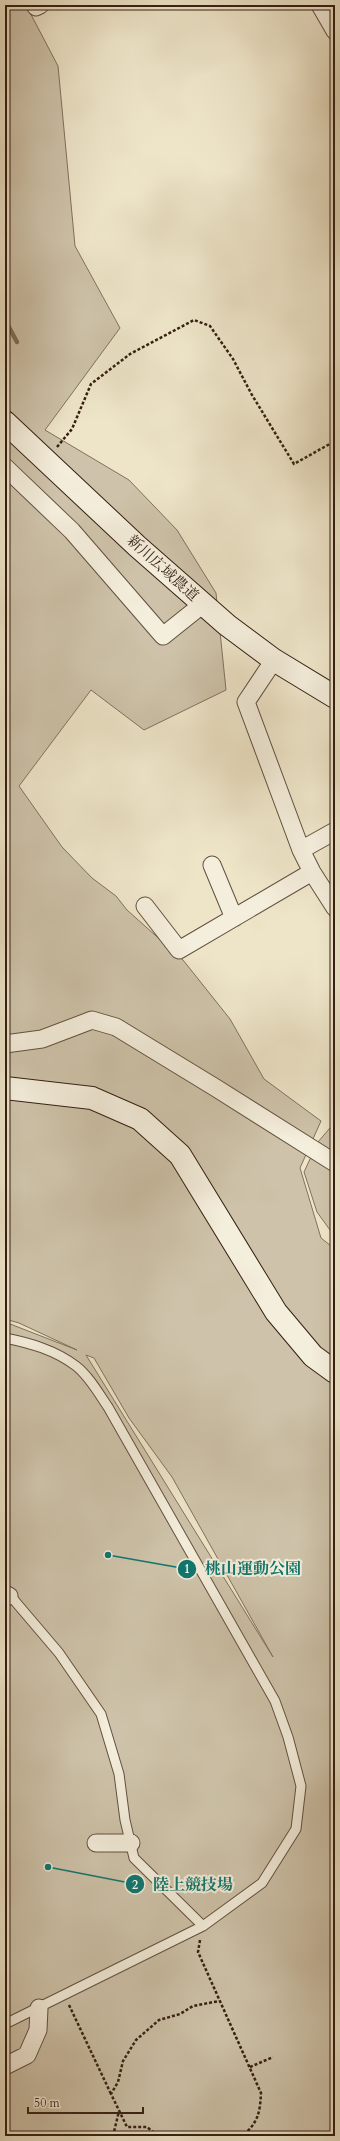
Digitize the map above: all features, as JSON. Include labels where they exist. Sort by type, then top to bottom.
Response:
[{"type":"street","points":[[320,5],[335,31]]},
{"type":"street","name":"新川広域農道","points":[[5,422],[227,625],[274,660],[335,697]]},
{"type":"street","points":[[5,466],[72,531],[163,636],[203,604]]},
{"type":"street","points":[[274,660],[246,702],[301,850],[312,872],[335,908]]},
{"type":"street","points":[[301,850],[335,831]]},
{"type":"street","points":[[212,865],[234,918]]},
{"type":"street","points":[[145,906],[179,950],[312,872]]},
{"type":"street","points":[[5,1044],[42,1039],[92,1020],[116,1028],[216,1088],[335,1163]]},
{"type":"street","points":[[5,1088],[92,1098],[140,1119],[180,1155],[276,1312],[313,1356],[335,1372]]},
{"type":"street","points":[[96,1843],[131,1843]]},
{"type":"street","points":[[5,2066],[27,2055],[38,2030],[39,2008]]},
{"type":"lane","points":[[5,1338],[28,1342],[54,1353],[77,1366],[108,1407],[275,1701],[288,1737],[301,1786],[296,1829],[262,1884],[203,1926],[5,2024]]},
{"type":"lane","points":[[6,1593],[59,1653],[101,1714],[118,1774],[125,1820],[134,1858],[203,1926]]},
{"type":"path","points":[[46,461],[72,429],[91,384],[130,354],[194,320],[210,326],[233,359],[252,395],[294,464],[335,441]]},
{"type":"path","points":[[203,1926],[198,1952],[261,2093],[260,2110],[253,2127],[242,2136]]},
{"type":"path","points":[[64,1996],[127,2127],[147,2127],[158,2136]]},
{"type":"path","points":[[111,2094],[118,2082],[123,2060],[136,2040],[159,2020],[180,2014],[193,2006],[219,2001]]},
{"type":"path","points":[[250,2067],[273,2057]]},
{"type":"path","points":[[113,2136],[119,2110]]},
{"type":"path","points":[[168,2136],[180,2133],[188,2136]]},
{"type":"shaded area","points":[[5,5],[26,5],[58,66],[75,246],[120,328],[45,430],[129,480],[177,530],[216,593],[226,690],[144,730],[91,690],[19,786],[62,847],[92,878],[116,896],[127,910],[183,960],[230,1019],[264,1079],[321,1121],[300,1168],[321,1238],[335,1249],[335,2136],[5,2136],[5,1322],[77,1350],[19,1323],[5,1319]],"holes":[[[86,1355],[94,1358],[129,1418],[172,1477],[273,1657]]]},
{"type":"shaded area","points":[[335,1122],[335,1237],[317,1212],[304,1172],[318,1142]]},
{"type":"waterway","points":[[5,320],[17,342]]},
{"type":"place","name":"桃山運動公園","points":[[108,1555]]},
{"type":"place","name":"陸上競技場","points":[[48,1867]]}]
